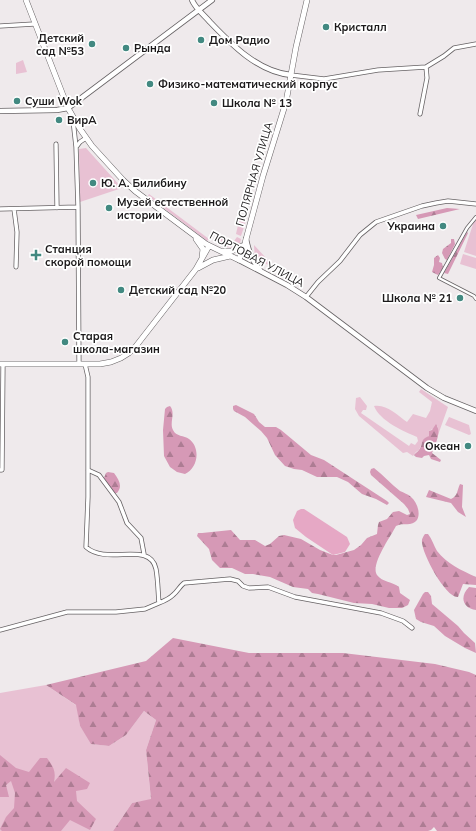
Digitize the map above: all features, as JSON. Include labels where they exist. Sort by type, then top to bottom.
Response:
[{"type":"main road","name":"ПОРТОВАЯ УЛИЦА","points":[[26,0],[34,24],[68,108],[73,119],[86,138],[123,180],[135,191],[209,246],[239,260]]},
{"type":"main road","name":"ПОЛЯРНАЯ УЛИЦА","points":[[239,260],[246,239],[262,176],[286,102],[296,47],[307,0]]},
{"type":"main road","points":[[192,233],[203,249],[201,260]]},
{"type":"main road","points":[[196,269],[212,260],[231,256],[242,246],[246,239]]},
{"type":"main road","points":[[2,364],[85,364],[111,362],[125,356],[133,350],[196,269],[209,246]]},
{"type":"main road","points":[[218,250],[232,251],[242,246]]},
{"type":"street","points":[[192,0],[199,10],[224,37],[240,51],[253,60],[282,74],[324,79],[378,70],[426,67],[454,48],[476,44]]},
{"type":"street","points":[[0,111],[57,110],[68,108],[212,0]]},
{"type":"street","points":[[0,26],[34,24]]},
{"type":"street","points":[[420,114],[427,78],[426,67]]},
{"type":"street","points":[[73,119],[76,147],[78,207],[79,364]]},
{"type":"street","points":[[76,147],[86,138]]},
{"type":"street","points":[[56,144],[57,208]]},
{"type":"street","points":[[306,297],[318,282],[340,261],[360,235],[376,222],[394,215],[436,203],[451,201],[476,204]]},
{"type":"street","points":[[0,208],[78,207]]},
{"type":"street","points":[[14,208],[17,232],[16,267]]},
{"type":"street","points":[[476,217],[467,228],[439,278],[474,296],[476,299]]},
{"type":"street","points":[[246,239],[248,252],[261,271]]},
{"type":"street","name":"ПОРТОВАЯ УЛИЦА","points":[[239,260],[306,297],[428,388],[444,398],[476,411]]},
{"type":"street","points":[[1,470],[2,364]]},
{"type":"street","points":[[85,364],[88,377],[86,547],[91,552],[97,554],[144,554],[150,557],[156,569],[159,603]]},
{"type":"street","points":[[88,470],[99,475],[119,502],[127,523],[141,538],[144,554]]},
{"type":"street","points":[[0,630],[67,612],[116,612],[145,609],[166,601],[174,595],[179,587],[184,583],[230,579],[238,581],[243,586],[249,588],[268,588],[294,597],[381,613],[403,621],[412,628]]},
{"type":"shaded area","points":[[23,60],[27,72],[16,74],[16,63]]},
{"type":"shaded area","points":[[86,148],[122,188],[80,202],[79,149]]},
{"type":"shaded area","points":[[149,194],[209,239],[207,241],[148,196]]},
{"type":"shaded area","points":[[240,216],[246,221],[241,236],[236,234]]},
{"type":"shaded area","points":[[474,221],[476,221],[476,256],[464,252]]},
{"type":"shaded area","points":[[237,237],[241,239],[240,243],[234,248],[226,247],[216,241],[219,238],[223,238],[225,240],[226,238],[234,241]]},
{"type":"shaded area","points":[[254,245],[267,259],[273,267],[255,259]]},
{"type":"shaded area","points":[[463,254],[476,258],[476,269],[460,264]]},
{"type":"shaded area","points":[[421,389],[448,407],[438,435],[438,426],[429,431],[429,436],[423,441],[419,450],[413,456],[407,452],[403,453],[359,416],[355,409],[356,398],[360,397],[367,406],[366,410],[363,410],[361,413],[409,446],[411,443],[415,445],[418,441],[417,437],[399,429],[387,421],[381,416],[374,406],[388,408],[407,422],[413,414],[426,418],[430,411],[432,402],[419,392]]},
{"type":"shaded area","points":[[449,417],[469,425],[471,434],[469,435],[445,425]]},
{"type":"shaded area","points":[[304,509],[347,537],[350,544],[345,552],[333,555],[295,528],[293,520],[297,511]]},
{"type":"shaded area","points":[[46,685],[77,706],[80,726],[92,744],[109,746],[126,735],[144,711],[156,720],[146,750],[151,800],[132,803],[113,831],[0,831],[0,693]]},
{"type":"green space","points":[[447,208],[460,209],[418,219],[416,215]]},
{"type":"green space","points":[[467,232],[468,233],[448,274],[444,273]]},
{"type":"green space","points":[[451,239],[454,239],[455,244],[447,260],[442,253],[443,249],[451,243]]},
{"type":"green space","points":[[438,255],[440,258],[439,262],[442,263],[443,268],[438,275],[432,272],[434,258]]},
{"type":"green space","points":[[236,405],[254,414],[259,422],[265,427],[276,427],[281,430],[311,455],[324,460],[389,503],[387,505],[362,494],[348,482],[337,477],[317,477],[302,470],[285,466],[275,455],[267,438],[261,431],[245,417],[234,411],[233,406]]},
{"type":"green space","points":[[170,406],[172,409],[172,427],[174,432],[189,439],[195,447],[195,463],[193,467],[185,474],[177,472],[170,467],[164,456],[163,430],[165,409]]},
{"type":"green space","points":[[436,424],[438,427],[438,435],[432,453],[441,460],[440,462],[431,459],[429,455],[422,458],[416,457],[414,455],[419,451],[424,439],[429,436],[429,431],[432,430]]},
{"type":"green space","points":[[374,468],[400,491],[413,499],[417,505],[419,514],[415,522],[396,526],[382,550],[376,565],[377,575],[385,581],[399,587],[400,593],[410,600],[408,605],[402,608],[389,608],[372,604],[354,603],[312,593],[308,589],[293,587],[270,577],[245,574],[232,568],[220,568],[212,560],[209,549],[197,536],[198,533],[231,530],[240,540],[255,540],[265,546],[270,544],[279,536],[284,535],[301,539],[320,550],[333,555],[354,550],[367,538],[377,534],[379,522],[387,519],[393,512],[399,511],[407,515],[410,514],[404,504],[371,475],[371,469]]},
{"type":"green space","points":[[108,472],[114,473],[119,481],[120,488],[117,493],[114,493],[104,478]]},
{"type":"green space","points":[[460,484],[463,485],[462,507],[466,517],[458,512],[451,503],[426,497],[429,490],[451,499],[456,495]]},
{"type":"green space","points":[[425,534],[428,534],[437,551],[445,560],[476,577],[476,585],[463,584],[458,597],[453,596],[447,590],[441,583],[425,554],[422,546],[422,540]]},
{"type":"green space","points":[[469,587],[476,588],[476,610],[468,607],[464,602],[464,595]]},
{"type":"green space","points":[[425,592],[428,592],[431,596],[432,604],[475,643],[476,653],[445,636],[434,626],[416,619],[414,610]]},
{"type":"green space","points":[[173,638],[249,653],[343,653],[435,664],[476,675],[476,831],[437,831],[434,827],[428,831],[113,831],[132,803],[151,799],[146,750],[156,720],[144,711],[126,735],[109,746],[91,744],[80,726],[76,705],[46,685],[146,661]]},
{"type":"green space","points":[[0,755],[16,768],[29,772],[40,758],[47,758],[54,770],[54,782],[66,768],[90,783],[87,789],[76,791],[77,801],[96,819],[90,830],[70,820],[61,831],[2,831],[0,829],[6,817],[14,808],[15,793],[11,781],[6,785],[9,797],[0,797]]},
{"type":"place","name":"Кристалл","points":[[326,27]]},
{"type":"place","name":"Дом Радио","points":[[201,40]]},
{"type":"place","name":"Детский сад №53","points":[[92,44]]},
{"type":"place","name":"Рында","points":[[126,48]]},
{"type":"place","name":"Физико-математический корпус","points":[[150,84]]},
{"type":"place","name":"Суши Wok","points":[[17,101]]},
{"type":"place","name":"Школа № 13","points":[[214,103]]},
{"type":"place","name":"ВирА","points":[[59,120]]},
{"type":"place","name":"Ю. А. Билибину","points":[[93,183]]},
{"type":"place","name":"Музей естественной истории","points":[[109,208]]},
{"type":"place","name":"Украина","points":[[443,226]]},
{"type":"place","name":"Станция скорой помощи","points":[[36,255]]},
{"type":"place","name":"Детский сад №20","points":[[121,290]]},
{"type":"place","name":"Школа № 21","points":[[460,298]]},
{"type":"place","name":"Старая школа-магазин","points":[[65,342]]},
{"type":"place","name":"Океан","points":[[468,446]]}]
